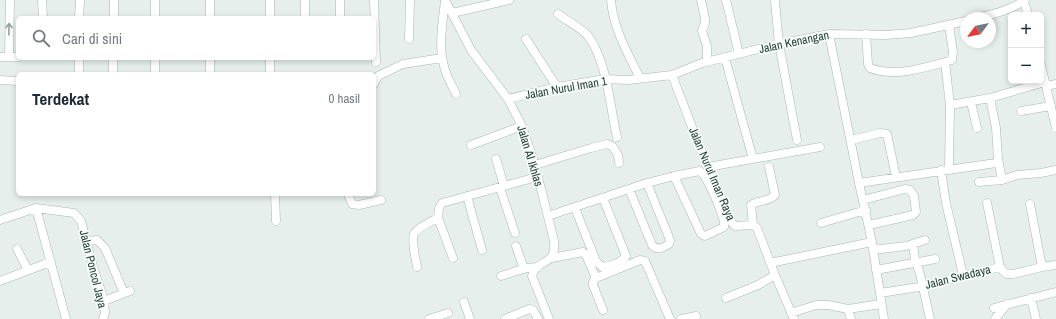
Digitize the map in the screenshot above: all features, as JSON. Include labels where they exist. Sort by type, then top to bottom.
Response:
[{"type":"street","points":[[9,57],[10,0]]},
{"type":"street","points":[[42,0],[43,16]]},
{"type":"street","points":[[79,16],[80,0]]},
{"type":"street","points":[[114,0],[114,16]]},
{"type":"street","points":[[155,16],[156,0]]},
{"type":"street","points":[[210,0],[210,16]]},
{"type":"street","points":[[270,0],[270,16]]},
{"type":"street","points":[[304,0],[305,16]]},
{"type":"street","points":[[340,0],[340,16]]},
{"type":"street","points":[[374,0],[375,16]]},
{"type":"street","points":[[409,40],[410,0]]},
{"type":"street","points":[[445,0],[441,46],[442,58],[456,94]]},
{"type":"street","name":"Jalan Al Ikhlas","points":[[445,0],[471,50],[508,99],[522,126],[535,165],[548,216],[555,247],[552,258]]},
{"type":"street","points":[[611,0],[611,9],[619,33],[640,78]]},
{"type":"street","points":[[701,0],[705,19],[702,31],[707,46],[707,62]]},
{"type":"street","points":[[726,0],[738,54]]},
{"type":"street","points":[[996,13],[1015,6],[1025,0],[1027,12]]},
{"type":"street","points":[[452,13],[505,1]]},
{"type":"street","points":[[775,1],[779,44],[797,140]]},
{"type":"street","points":[[558,14],[587,35],[595,47],[602,64],[617,137]]},
{"type":"street","name":"Jalan Kenangan","points":[[672,75],[707,62],[779,44],[829,34],[886,35],[912,33],[960,22]]},
{"type":"street","points":[[866,34],[868,64],[870,68],[888,73],[923,68],[952,60],[953,52],[949,25]]},
{"type":"street","points":[[829,34],[851,140],[858,183],[869,225],[884,319]]},
{"type":"street","points":[[526,38],[557,87]]},
{"type":"street","points":[[0,57],[16,57]]},
{"type":"street","points":[[376,80],[378,76],[403,64],[442,58]]},
{"type":"street","points":[[726,58],[753,159]]},
{"type":"street","points":[[79,60],[79,71]]},
{"type":"street","points":[[113,60],[113,72]]},
{"type":"street","points":[[155,60],[155,72]]},
{"type":"street","points":[[210,60],[210,72]]},
{"type":"street","points":[[270,60],[270,72]]},
{"type":"street","points":[[945,62],[950,105],[945,170],[946,203],[963,275]]},
{"type":"street","name":"Jalan Nurul Iman 1","points":[[508,99],[557,87],[605,79],[628,80],[672,75]]},
{"type":"street","name":"Jalan Nurul Iman Raya","points":[[672,75],[708,168],[733,225],[753,225],[758,231],[792,316]]},
{"type":"street","points":[[1044,76],[1056,128]]},
{"type":"street","points":[[0,80],[16,81]]},
{"type":"street","points":[[950,105],[990,98],[1046,84],[1056,84]]},
{"type":"street","points":[[990,98],[996,128],[998,159],[1002,180]]},
{"type":"street","points":[[971,102],[977,128]]},
{"type":"street","points":[[1021,111],[1051,106]]},
{"type":"street","points":[[471,145],[522,126]]},
{"type":"street","points":[[851,140],[880,133],[887,134],[896,177]]},
{"type":"street","points":[[535,165],[607,144],[612,146],[615,150],[618,155],[619,164]]},
{"type":"street","points":[[708,168],[820,147]]},
{"type":"street","points":[[496,159],[515,233]]},
{"type":"street","points":[[858,183],[994,163],[998,159]]},
{"type":"street","points":[[753,225],[751,205],[773,198],[775,195],[769,168]]},
{"type":"street","points":[[979,182],[1002,180],[1017,175],[1056,170]]},
{"type":"street","points":[[548,216],[647,183],[674,176],[697,171],[703,173],[724,220],[724,226],[705,236],[701,234],[674,176]]},
{"type":"street","points":[[453,258],[438,218],[439,208],[442,203],[537,177]]},
{"type":"street","points":[[629,189],[652,246],[658,249],[669,244],[670,240],[647,183]]},
{"type":"street","points":[[863,200],[905,189],[910,190],[914,196],[916,212],[914,215],[869,225]]},
{"type":"street","points":[[275,196],[276,221]]},
{"type":"street","points":[[349,196],[352,204],[359,205],[381,200]]},
{"type":"street","points":[[467,196],[482,250]]},
{"type":"street","points":[[575,208],[596,261],[602,267],[606,267],[622,260],[626,256],[603,198]]},
{"type":"street","points":[[987,203],[1000,267]]},
{"type":"street","points":[[1030,204],[1042,267]]},
{"type":"street","points":[[36,208],[66,319]]},
{"type":"street","name":"Jalan Poncol Jaya","points":[[0,220],[36,208],[74,213],[81,221],[104,301],[105,313],[103,319]]},
{"type":"street","points":[[820,223],[866,210]]},
{"type":"street","points":[[417,267],[413,240],[414,234],[417,230],[438,218]]},
{"type":"street","points":[[86,241],[97,240],[105,248],[127,292],[104,301]]},
{"type":"street","points":[[770,263],[872,246],[913,244],[925,240]]},
{"type":"street","points":[[913,244],[916,263],[930,319]]},
{"type":"street","points":[[516,246],[524,269]]},
{"type":"street","points":[[17,249],[28,270]]},
{"type":"street","points":[[549,319],[532,276],[538,267],[552,258],[583,252],[586,255],[596,278]]},
{"type":"street","points":[[603,310],[593,282],[596,278],[640,260],[645,261],[669,319]]},
{"type":"street","points":[[876,270],[935,260]]},
{"type":"street","points":[[0,281],[50,262]]},
{"type":"street","name":"Jalan Swadaya","points":[[880,293],[922,286],[1000,267],[1007,274],[1013,274],[1056,265]]},
{"type":"street","points":[[501,276],[524,269],[538,267]]},
{"type":"street","points":[[726,298],[758,285],[775,275]]},
{"type":"street","points":[[994,308],[1056,292]]},
{"type":"street","points":[[1031,298],[1036,319]]},
{"type":"street","points":[[464,302],[470,319]]},
{"type":"street","points":[[792,316],[816,305],[828,304],[848,309],[881,304]]},
{"type":"street","points":[[995,319],[1007,304]]},
{"type":"street","points":[[505,319],[529,309],[533,310],[538,319]]},
{"type":"street","points":[[848,309],[851,319]]},
{"type":"street","points":[[429,319],[448,313]]},
{"type":"street","points":[[681,319],[696,316]]}]
